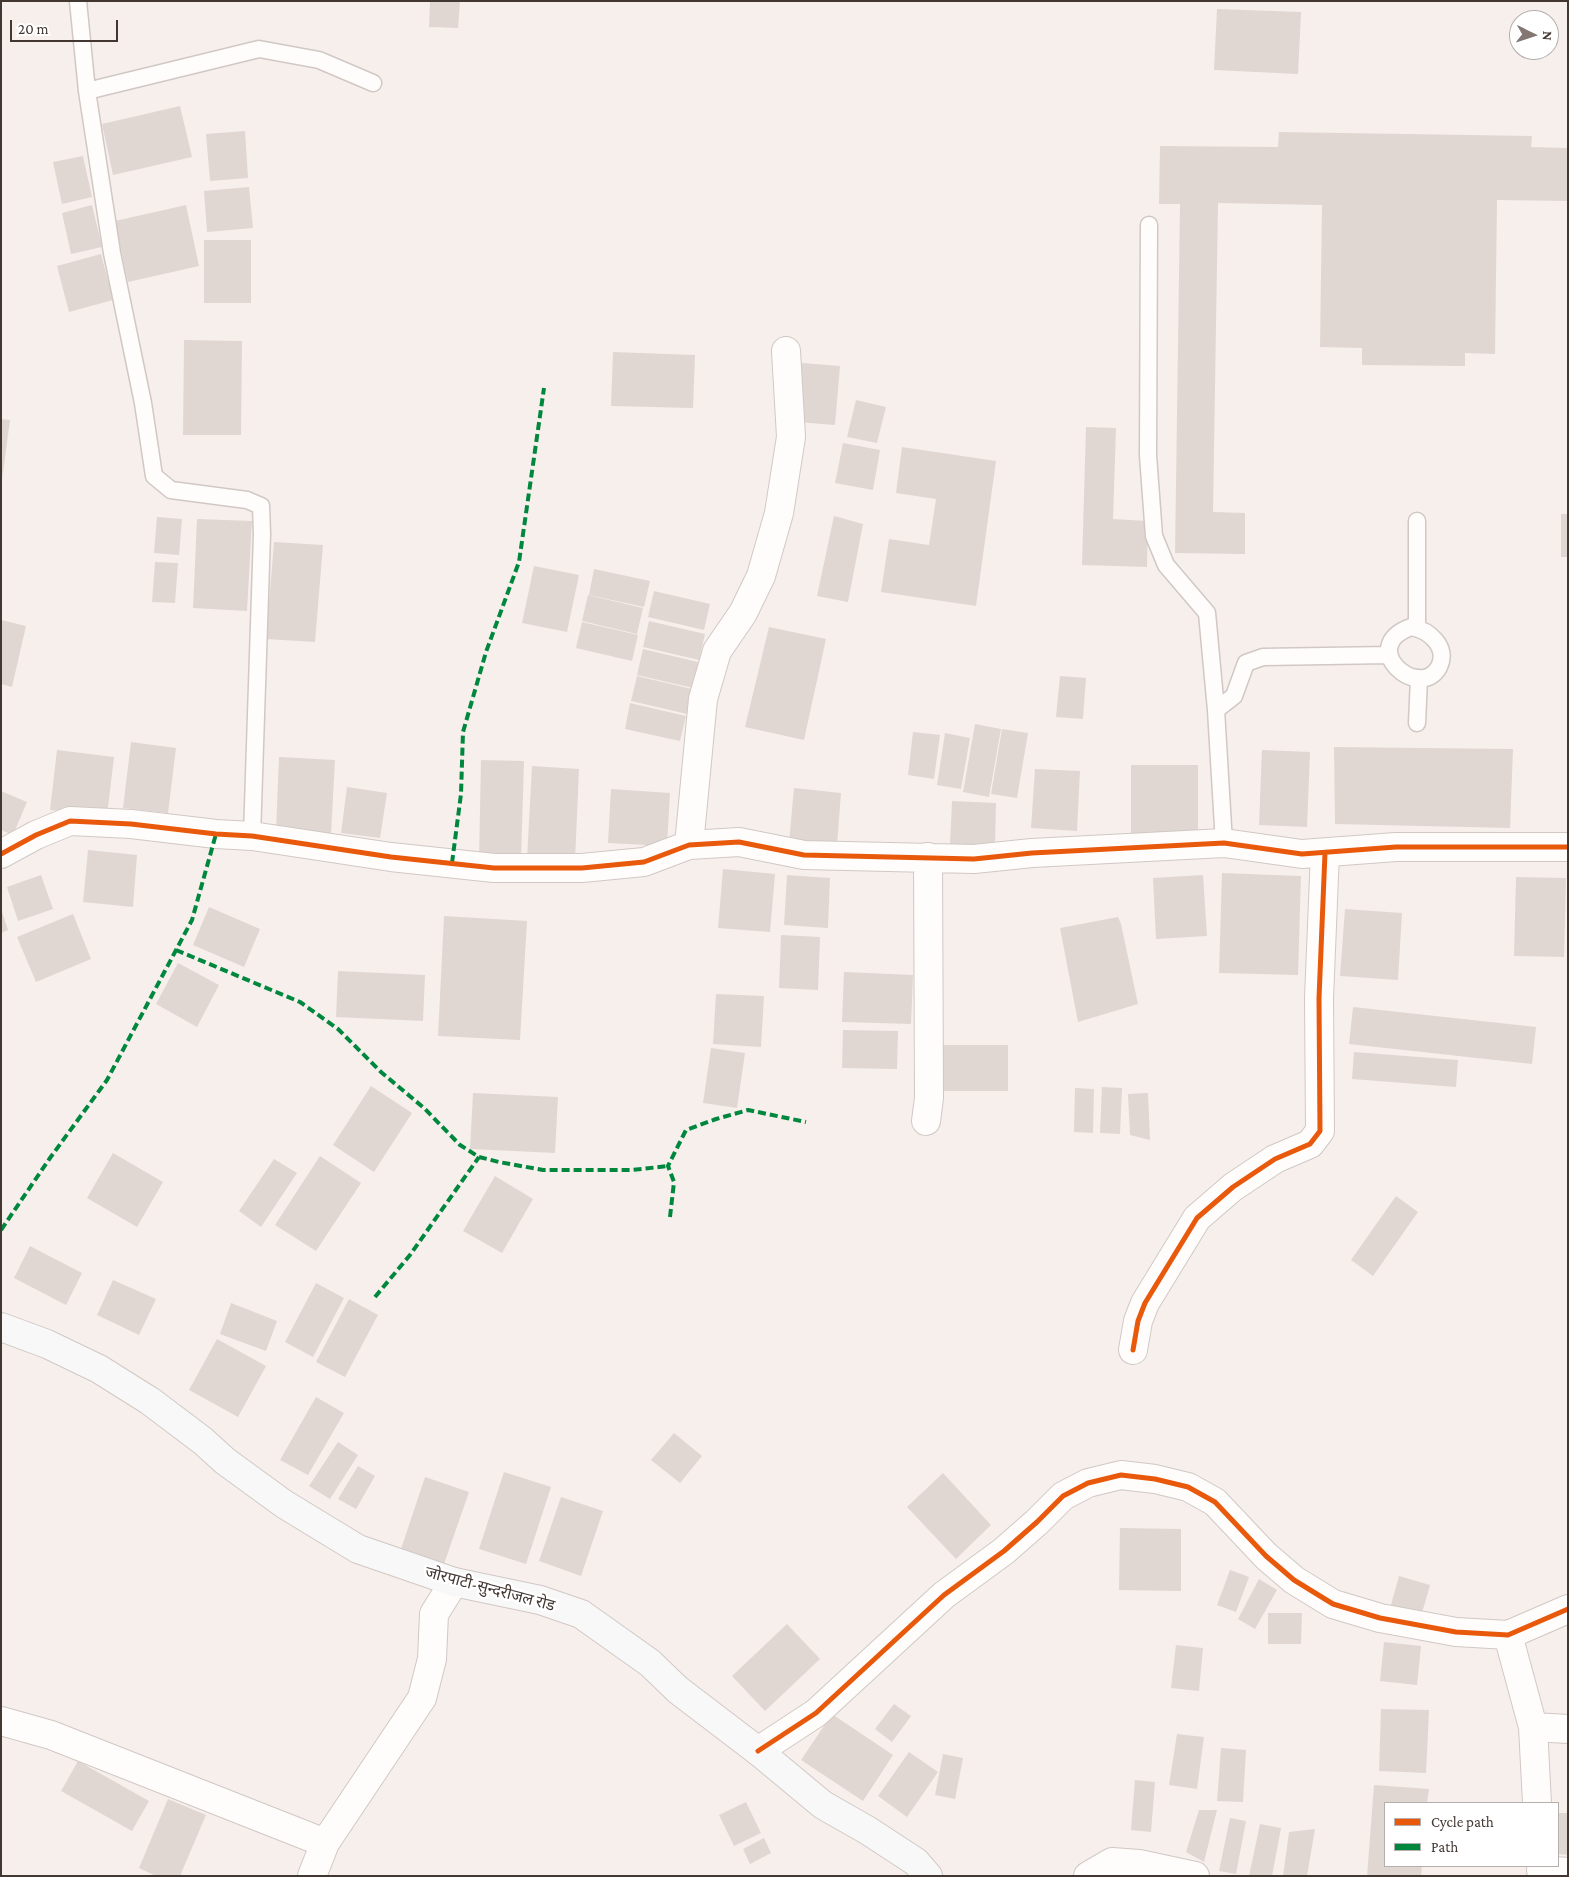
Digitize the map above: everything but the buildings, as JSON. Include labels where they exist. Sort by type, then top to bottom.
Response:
[{"type":"main road","name":"जोरपाटी-सुन्दरीजल रोड","points":[[1,1327],[47,1344],[99,1369],[150,1401],[203,1440],[225,1461],[284,1504],[358,1549],[454,1582],[540,1600],[581,1614],[650,1663],[678,1690],[758,1751],[823,1805],[867,1830],[916,1862],[928,1876]]},
{"type":"street","points":[[689,845],[703,699],[717,651],[743,613],[761,576],[779,513],[791,437],[786,351]]},
{"type":"street","points":[[1,854],[36,835],[70,822],[131,824],[216,834],[252,836],[391,857],[494,868],[582,868],[644,862],[689,845],[739,842],[804,855],[974,859],[1032,853],[1224,843],[1302,854],[1396,847],[1568,847]]},
{"type":"street","points":[[1133,1350],[1138,1321],[1146,1303],[1197,1218],[1240,1182],[1275,1159],[1310,1144],[1320,1131],[1319,998],[1325,853]]},
{"type":"street","points":[[926,1120],[929,1098],[928,857]]},
{"type":"street","points":[[758,1751],[816,1713],[944,1594],[1004,1551],[1063,1496],[1088,1483],[1121,1475],[1155,1478],[1188,1487],[1215,1502],[1266,1556],[1294,1580],[1333,1604],[1380,1618],[1456,1632],[1508,1635],[1568,1609]]},
{"type":"street","points":[[312,1876],[325,1843],[422,1698],[432,1659],[434,1614],[454,1582]]},
{"type":"street","points":[[1508,1635],[1533,1727],[1537,1802]]},
{"type":"street","points":[[1,1721],[51,1735],[325,1843]]},
{"type":"street","points":[[1533,1727],[1568,1729]]},
{"type":"street","points":[[1088,1876],[1097,1869],[1112,1862],[1139,1864],[1195,1876]]},
{"type":"street","points":[[1541,1870],[1568,1872]]},
{"type":"lane","points":[[78,1],[87,91],[112,253],[143,403],[154,476],[171,490],[247,500],[261,506],[262,534],[252,836]]},
{"type":"lane","points":[[87,91],[259,49],[319,60],[374,83]]},
{"type":"lane","points":[[1149,225],[1148,455],[1154,536],[1166,565],[1207,612],[1216,710],[1224,843]]},
{"type":"lane","points":[[1417,521],[1417,628]]},
{"type":"lane","points":[[1411,627],[1429,633],[1437,642],[1442,652],[1439,667],[1426,677],[1419,678],[1400,672],[1394,666],[1390,655],[1389,646],[1394,637],[1402,630],[1411,627]]},
{"type":"lane","points":[[1216,710],[1234,696],[1246,663],[1263,657],[1390,655]]},
{"type":"lane","points":[[1417,723],[1419,678]]},
{"type":"marked path","points":[[452,863],[461,794],[463,732],[486,652],[519,562],[544,388]]},
{"type":"marked path","points":[[1,1230],[50,1158],[107,1080],[192,920],[216,834]]},
{"type":"marked path","points":[[176,950],[300,1002],[338,1029],[381,1072],[424,1108],[460,1145],[479,1157],[543,1170],[632,1170],[668,1166]]},
{"type":"marked path","points":[[670,1217],[674,1182],[668,1166],[686,1130],[748,1110],[806,1122]]},
{"type":"marked path","points":[[375,1297],[410,1255],[479,1157]]},
{"type":"cycle path","points":[[1,854],[36,835],[70,821],[131,824],[216,834],[252,836],[391,857],[494,868],[582,868],[644,862],[689,845],[739,842],[804,855],[974,859],[1032,853],[1224,843],[1302,854],[1396,847],[1568,847]]},
{"type":"cycle path","points":[[1133,1350],[1138,1321],[1145,1303],[1197,1218],[1233,1187],[1275,1159],[1310,1144],[1320,1131],[1319,998],[1325,853]]},
{"type":"cycle path","points":[[758,1751],[816,1713],[944,1595],[1004,1551],[1063,1496],[1088,1483],[1121,1475],[1155,1479],[1188,1487],[1215,1502],[1266,1556],[1294,1580],[1333,1604],[1380,1618],[1456,1632],[1508,1635],[1568,1609]]}]
